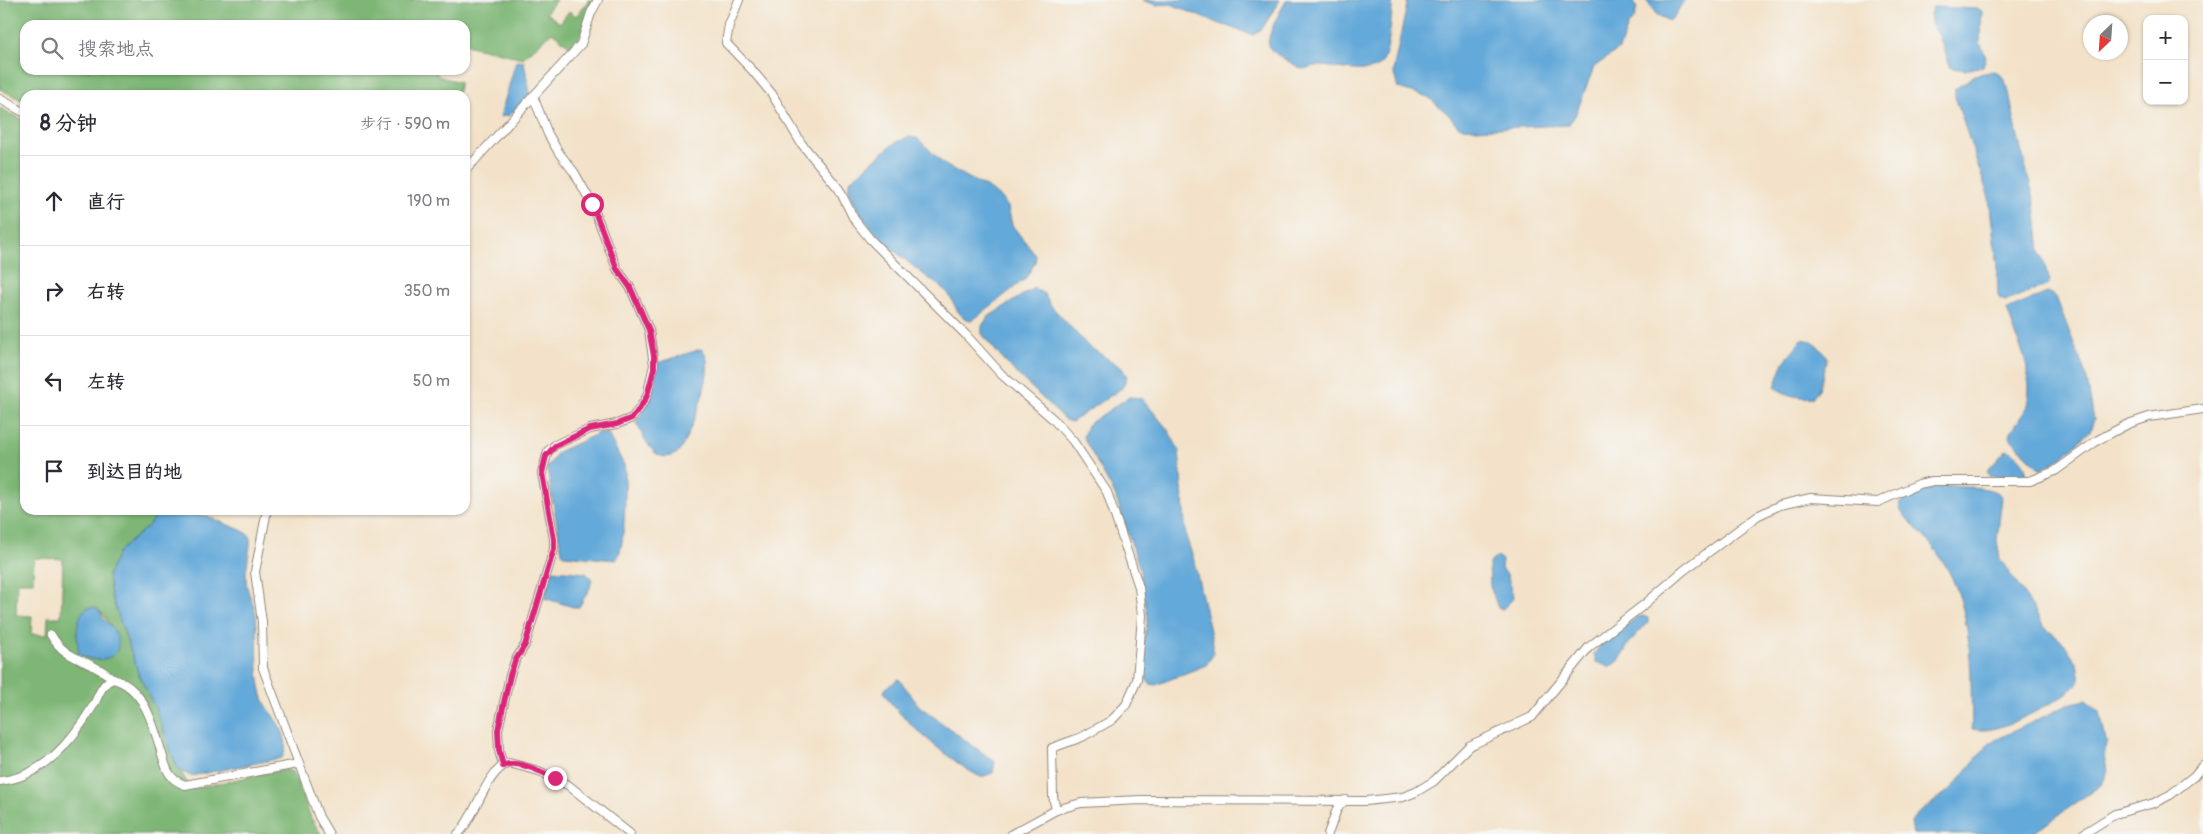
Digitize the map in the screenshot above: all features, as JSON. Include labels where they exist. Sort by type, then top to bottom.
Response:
[{"type":"street","points":[[470,165],[581,44],[590,13],[598,0]]},
{"type":"street","points":[[739,0],[729,25],[726,43],[772,94],[801,143],[839,189],[857,223],[884,256],[931,299],[1000,374],[1053,419],[1073,441],[1107,492],[1139,587],[1142,616],[1137,680],[1126,705],[1112,720],[1082,737],[1052,748],[1053,796],[1056,810]]},
{"type":"street","points":[[503,766],[499,750],[498,730],[510,675],[515,661],[525,645],[554,549],[554,539],[542,473],[546,456],[555,446],[590,429],[617,424],[632,418],[647,396],[654,365],[649,330],[630,287],[617,269],[592,204],[574,172],[559,153],[548,134],[533,96]]},
{"type":"street","points":[[0,99],[20,110]]},
{"type":"street","points":[[1012,834],[1056,810],[1081,803],[1107,801],[1366,801],[1394,799],[1416,792],[1434,781],[1469,746],[1532,717],[1552,694],[1579,657],[1602,635],[1645,604],[1720,543],[1757,516],[1772,508],[1797,500],[1811,498],[1878,502],[1919,484],[1933,481],[2030,481],[2055,471],[2098,440],[2128,424],[2149,417],[2203,408]]},
{"type":"street","points":[[266,515],[255,572],[262,622],[263,668],[319,817],[329,834]]},
{"type":"street","points":[[51,635],[68,654],[130,687],[141,699],[158,738],[168,771],[177,781],[185,785],[298,764]]},
{"type":"street","points":[[0,781],[20,778],[36,770],[61,750],[93,705],[102,687],[113,679]]},
{"type":"street","points":[[458,834],[467,823],[494,774],[509,763],[522,765],[568,785],[630,834]]},
{"type":"street","points":[[2083,834],[2115,814],[2154,803],[2170,795],[2194,776],[2203,765]]},
{"type":"street","points":[[1328,834],[1337,809],[1344,800]]},
{"type":"green space","points":[[0,0],[556,0],[546,13],[560,23],[569,11],[576,16],[589,0],[594,0],[577,44],[572,48],[552,32],[523,58],[470,46],[470,20],[20,20],[20,75],[437,75],[460,82],[458,90],[20,90],[20,99],[0,89]]},
{"type":"green space","points":[[0,108],[20,118],[20,515],[157,515],[146,528],[119,551],[108,575],[111,595],[139,675],[156,710],[176,764],[191,789],[286,769],[294,773],[311,818],[321,834],[0,834]],"holes":[[[34,558],[63,559],[61,617],[48,617],[47,635],[31,634],[32,616],[16,615],[17,582],[33,582]],[[100,611],[117,635],[78,644],[79,635]]]},
{"type":"water","points":[[1142,0],[1280,0],[1262,29],[1253,35],[1206,19],[1171,4],[1156,5]]},
{"type":"water","points":[[1287,0],[1393,0],[1388,43],[1381,64],[1376,68],[1368,70],[1349,70],[1320,66],[1302,69],[1279,56],[1271,50],[1268,42],[1274,23]]},
{"type":"water","points":[[1408,0],[1633,0],[1637,8],[1635,17],[1628,26],[1619,49],[1594,67],[1575,116],[1568,125],[1473,129],[1458,126],[1448,114],[1428,97],[1398,88],[1393,71]]},
{"type":"water","points":[[1646,0],[1685,0],[1674,17],[1669,21],[1656,14]]},
{"type":"water","points":[[1933,7],[1977,9],[1982,11],[1980,42],[1986,57],[1983,66],[1965,70],[1951,68],[1939,36],[1931,23],[1930,14]]},
{"type":"water","points":[[516,61],[524,62],[530,93],[510,115],[500,117]]},
{"type":"water","points":[[1994,71],[2001,74],[2008,88],[2035,203],[2040,252],[2050,281],[2048,285],[2005,301],[2000,299],[1998,295],[1997,267],[1989,198],[1955,97],[1955,89],[1975,75]]},
{"type":"water","points":[[908,137],[917,138],[945,165],[991,190],[1003,200],[1008,207],[1012,225],[1036,256],[1035,263],[1025,279],[973,320],[963,317],[946,291],[921,273],[878,235],[857,208],[848,187],[851,180],[893,144]]},
{"type":"water","points":[[1034,288],[1044,294],[1052,307],[1088,346],[1122,368],[1127,377],[1122,388],[1072,422],[1065,420],[1004,361],[982,334],[982,326],[988,317]]},
{"type":"water","points":[[2047,293],[2053,294],[2056,297],[2086,375],[2094,420],[2090,431],[2063,457],[2041,470],[2010,438],[2011,432],[2028,406],[2029,386],[2026,362],[2007,310]]},
{"type":"water","points":[[1802,339],[1817,345],[1827,358],[1819,390],[1813,397],[1793,396],[1775,387],[1784,362]]},
{"type":"water","points":[[701,349],[706,356],[707,368],[696,416],[679,452],[664,457],[652,450],[636,423],[649,401],[658,363]]},
{"type":"water","points":[[1129,397],[1142,398],[1168,430],[1179,450],[1186,537],[1193,557],[1213,644],[1213,655],[1206,665],[1156,685],[1150,684],[1145,678],[1142,653],[1148,618],[1139,566],[1115,495],[1083,437],[1087,425]]},
{"type":"water","points":[[599,433],[608,434],[624,465],[625,472],[622,544],[616,560],[564,555],[562,553],[547,468],[558,452]]},
{"type":"water","points":[[2007,449],[2023,463],[2025,474],[2013,477],[1989,476],[1987,471]]},
{"type":"water","points":[[1952,486],[1992,490],[2002,497],[1997,540],[2000,559],[2036,612],[2043,626],[2064,643],[2077,663],[2080,680],[2067,693],[2031,714],[2000,727],[1989,729],[1972,729],[1968,641],[1960,598],[1952,578],[1936,551],[1899,508],[1907,498],[1921,491]]},
{"type":"water","points":[[157,515],[204,515],[243,531],[250,536],[246,578],[247,588],[256,615],[260,685],[265,703],[283,733],[285,749],[282,758],[191,776],[180,771],[156,710],[139,675],[111,595],[108,575],[119,551],[146,528]]},
{"type":"water","points":[[1498,556],[1502,560],[1501,569],[1507,574],[1513,596],[1513,599],[1503,609],[1498,608],[1490,586],[1489,563]]},
{"type":"water","points":[[553,570],[586,573],[592,579],[590,588],[579,607],[544,598]]},
{"type":"water","points":[[94,607],[99,610],[103,619],[113,629],[118,643],[114,654],[101,660],[86,658],[79,654],[78,649],[77,630],[80,617],[87,608]]},
{"type":"water","points":[[1643,616],[1648,618],[1648,622],[1629,643],[1620,660],[1609,667],[1596,662],[1594,654],[1601,645],[1637,617]]},
{"type":"water","points":[[899,679],[919,706],[995,762],[993,773],[981,777],[971,772],[943,752],[900,713],[884,692],[886,688]]},
{"type":"water","points":[[2086,700],[2100,712],[2107,745],[2104,756],[2108,771],[2101,785],[2032,834],[1913,834],[1911,822],[1915,816],[1952,788],[1989,743],[2072,703]]},
{"type":"route","points":[[555,778],[522,765],[506,763],[503,766],[499,750],[498,730],[513,665],[525,645],[554,549],[554,539],[542,473],[543,466],[548,451],[555,446],[590,429],[617,424],[632,418],[647,396],[654,369],[654,356],[649,330],[630,287],[617,269],[592,204]]}]
